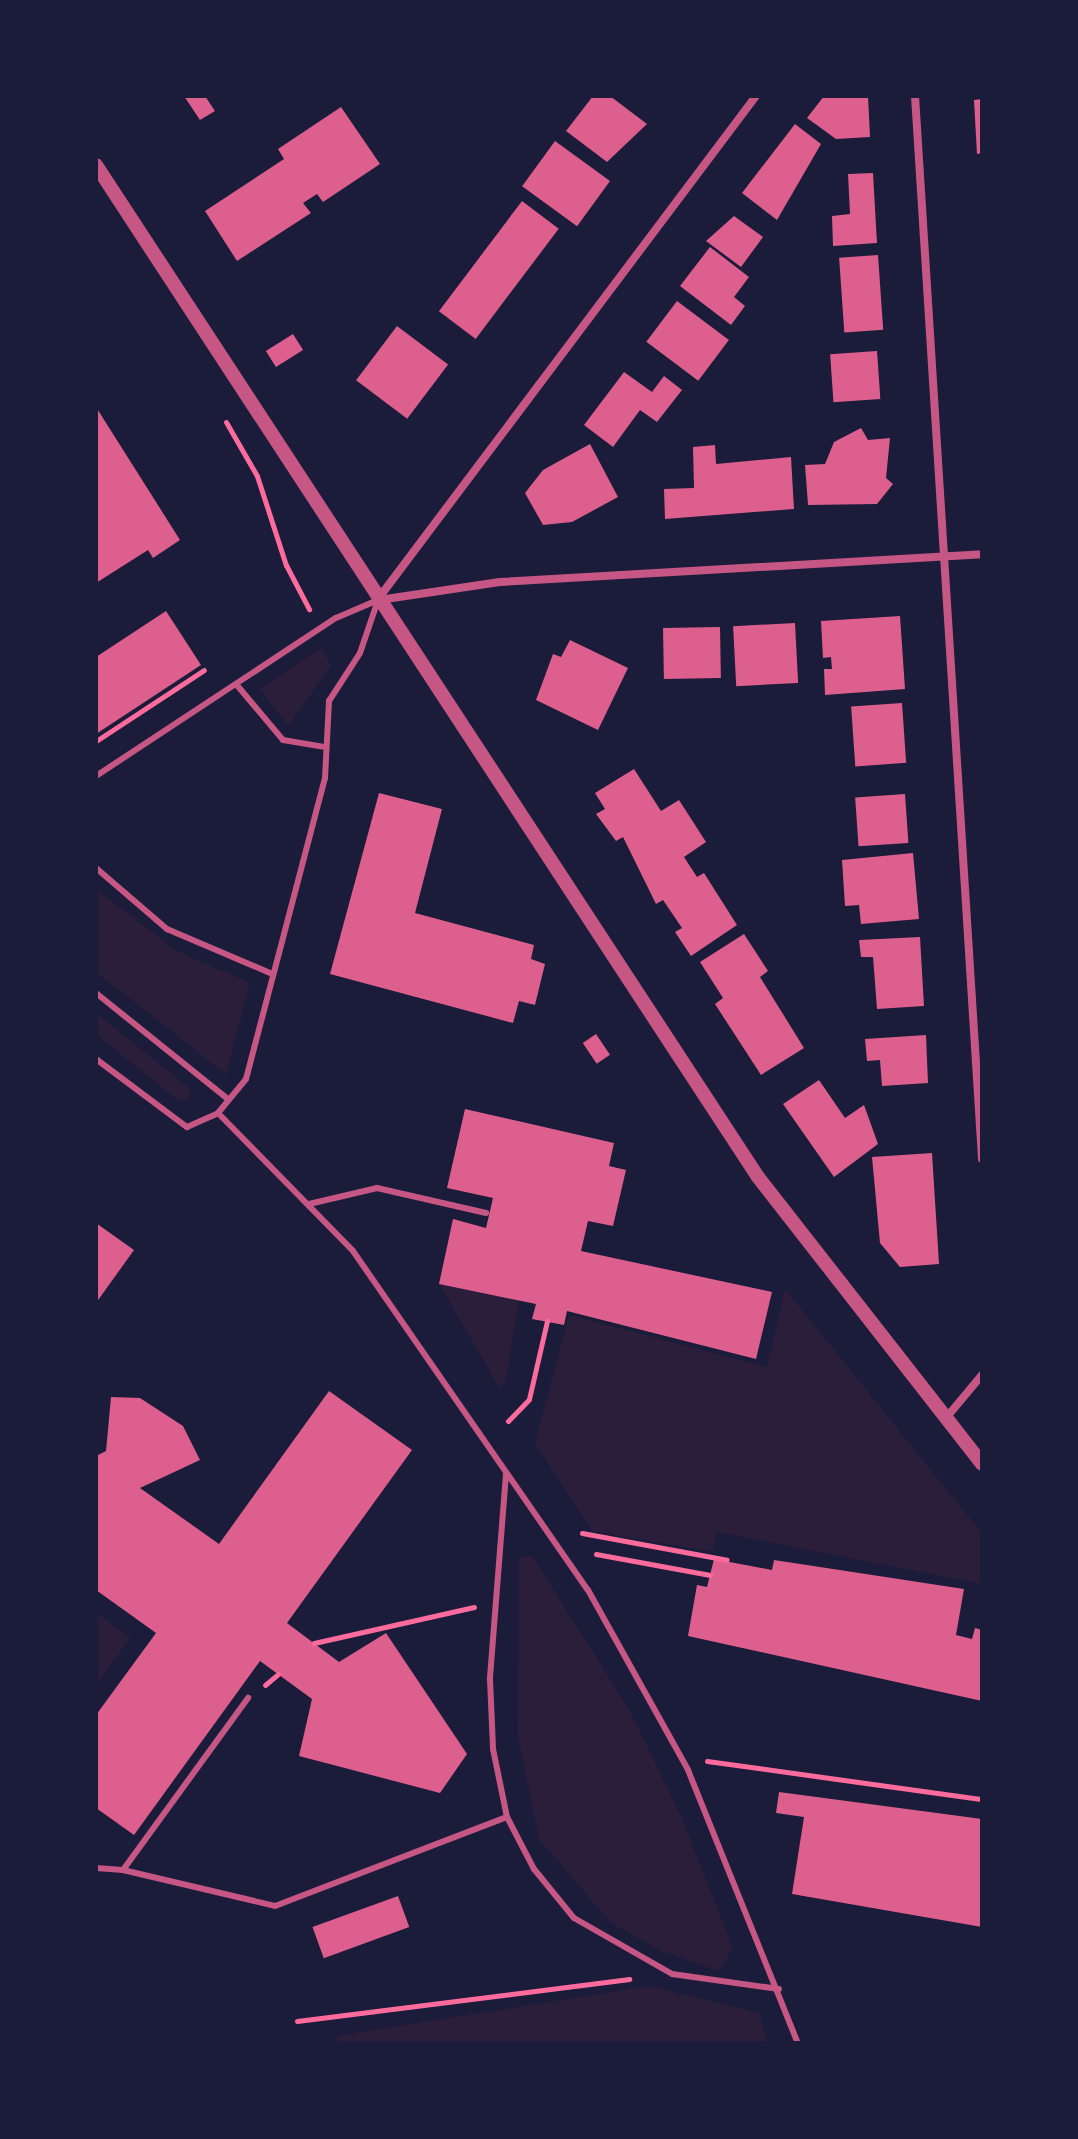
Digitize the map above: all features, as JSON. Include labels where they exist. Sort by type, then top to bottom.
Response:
[{"type":"street","points":[[378,600],[756,96]]},
{"type":"street","points":[[915,96],[982,1159]]},
{"type":"street","points":[[96,165],[758,1177],[982,1464]]},
{"type":"street","points":[[378,600],[500,582],[982,554]]},
{"type":"street","points":[[946,1418],[982,1375]]},
{"type":"lane","points":[[96,776],[336,618],[378,600]]},
{"type":"lane","points":[[96,1059],[187,1127],[218,1113],[246,1079],[270,973],[325,778],[329,701],[360,653],[378,600]]},
{"type":"lane","points":[[236,684],[283,740],[325,747]]},
{"type":"lane","points":[[96,868],[167,929],[270,973]]},
{"type":"lane","points":[[96,993],[228,1099]]},
{"type":"lane","points":[[218,1113],[309,1204],[429,1352],[506,1473],[588,1590],[688,1770],[779,1989],[798,2043]]},
{"type":"lane","points":[[309,1204],[377,1188],[486,1213]]},
{"type":"lane","points":[[506,1473],[494,1603],[493,1749],[507,1817],[534,1869],[574,1918],[672,1974],[779,1989]]},
{"type":"lane","points":[[123,1870],[248,1698]]},
{"type":"lane","points":[[96,1868],[123,1870],[275,1906],[507,1817]]},
{"type":"path","points":[[221,413],[257,476],[286,565],[312,614]]},
{"type":"path","points":[[96,741],[204,670]]},
{"type":"path","points":[[508,1421],[529,1399],[547,1321]]},
{"type":"path","points":[[582,1533],[727,1560]]},
{"type":"path","points":[[596,1554],[710,1575]]},
{"type":"path","points":[[314,1643],[494,1603]]},
{"type":"path","points":[[688,1770],[715,1757],[982,1799]]},
{"type":"path","points":[[297,2021],[672,1974]]},
{"type":"shaded area","points":[[321,648],[331,665],[289,726],[259,689]]},
{"type":"shaded area","points":[[96,889],[175,950],[250,983],[226,1074],[96,972]]},
{"type":"shaded area","points":[[96,1013],[190,1088],[189,1098],[178,1100],[96,1034]]},
{"type":"shaded area","points":[[439,1284],[519,1300],[506,1382],[499,1387]]},
{"type":"shaded area","points":[[785,1289],[982,1533],[982,1584],[717,1532],[713,1552],[592,1531],[535,1443],[569,1315],[767,1367]]},
{"type":"shaded area","points":[[519,1556],[533,1557],[630,1711],[682,1818],[733,1948],[719,1971],[661,1951],[611,1923],[539,1839],[518,1736]]},
{"type":"shaded area","points":[[96,1612],[130,1638],[96,1686]]},
{"type":"shaded area","points":[[649,1986],[759,2013],[768,2043],[338,2043],[336,2036]]},
{"type":"building","points":[[184,96],[205,96],[215,111],[200,120]]},
{"type":"building","points":[[593,96],[610,96],[647,124],[607,162],[566,131]]},
{"type":"building","points":[[824,96],[868,96],[870,137],[836,139],[807,118]]},
{"type":"building","points":[[982,99],[982,153],[977,154],[974,100]]},
{"type":"building","points":[[341,107],[380,164],[323,202],[317,194],[303,203],[311,213],[237,261],[205,211],[284,159],[278,149]]},
{"type":"building","points":[[795,124],[821,144],[777,220],[742,193]]},
{"type":"building","points":[[555,141],[610,181],[577,226],[522,186]]},
{"type":"building","points":[[873,173],[877,243],[833,246],[832,216],[850,214],[848,174]]},
{"type":"building","points":[[522,201],[559,229],[476,339],[439,311]]},
{"type":"building","points":[[734,216],[763,237],[741,267],[706,241]]},
{"type":"building","points":[[710,247],[749,277],[734,297],[745,306],[731,325],[680,286]]},
{"type":"building","points":[[878,255],[883,330],[844,333],[839,258]]},
{"type":"building","points":[[677,301],[729,340],[698,381],[646,342]]},
{"type":"building","points":[[397,326],[448,365],[407,419],[356,380]]},
{"type":"building","points":[[293,334],[303,350],[276,367],[266,351]]},
{"type":"building","points":[[877,351],[880,399],[833,402],[830,354]]},
{"type":"building","points":[[624,372],[652,392],[664,376],[682,390],[657,422],[640,410],[613,447],[584,425]]},
{"type":"building","points":[[96,407],[180,540],[153,558],[148,550],[96,583]]},
{"type":"building","points":[[861,428],[868,440],[890,438],[886,478],[893,484],[877,504],[808,505],[805,465],[825,464],[834,442]]},
{"type":"building","points":[[590,444],[618,497],[572,522],[543,525],[525,493],[543,470]]},
{"type":"building","points":[[715,445],[716,464],[791,457],[794,509],[665,519],[664,489],[694,488],[693,447]]},
{"type":"building","points":[[166,611],[201,665],[96,734],[96,657]]},
{"type":"building","points":[[900,616],[905,689],[825,695],[824,669],[832,669],[831,657],[823,658],[821,621]]},
{"type":"building","points":[[795,623],[798,683],[736,686],[733,626]]},
{"type":"building","points":[[720,627],[721,678],[664,679],[663,628]]},
{"type":"building","points":[[570,640],[628,668],[598,730],[536,700],[553,654],[561,657]]},
{"type":"building","points":[[902,703],[906,763],[855,766],[851,707]]},
{"type":"building","points":[[634,769],[661,811],[679,800],[706,842],[684,857],[697,877],[704,873],[737,925],[691,956],[675,932],[682,928],[663,900],[656,904],[623,837],[616,841],[596,814],[605,809],[595,793]]},
{"type":"building","points":[[379,793],[442,809],[415,913],[534,945],[531,959],[545,964],[535,1005],[519,1001],[513,1023],[330,974]]},
{"type":"building","points":[[905,794],[908,843],[859,846],[855,797]]},
{"type":"building","points":[[913,853],[919,919],[861,924],[859,905],[845,906],[842,860]]},
{"type":"building","points":[[744,934],[768,971],[760,977],[804,1048],[761,1075],[715,1004],[723,998],[700,962]]},
{"type":"building","points":[[920,937],[924,1006],[877,1009],[873,957],[861,957],[859,940]]},
{"type":"building","points":[[596,1034],[610,1055],[597,1064],[583,1043]]},
{"type":"building","points":[[926,1035],[928,1083],[882,1086],[880,1060],[867,1061],[865,1039]]},
{"type":"building","points":[[819,1080],[845,1118],[864,1105],[878,1144],[834,1177],[783,1104]]},
{"type":"building","points":[[465,1109],[614,1143],[609,1166],[626,1170],[613,1226],[588,1221],[581,1251],[772,1292],[756,1359],[567,1311],[564,1325],[532,1319],[536,1304],[439,1284],[453,1219],[486,1228],[493,1198],[447,1188]]},
{"type":"building","points":[[932,1153],[939,1264],[900,1267],[880,1243],[872,1157]]},
{"type":"building","points":[[96,1223],[134,1250],[96,1303]]},
{"type":"building","points":[[329,1391],[412,1450],[287,1623],[339,1662],[386,1633],[467,1754],[440,1793],[299,1756],[312,1699],[260,1661],[134,1835],[96,1808],[96,1715],[156,1633],[96,1590],[96,1456],[106,1451],[111,1397],[140,1398],[183,1426],[200,1460],[140,1488],[219,1544]]},
{"type":"building","points":[[714,1559],[772,1570],[774,1560],[964,1589],[956,1635],[972,1639],[975,1628],[982,1630],[982,1701],[688,1636],[697,1585],[707,1587]]},
{"type":"building","points":[[779,1792],[982,1819],[982,1927],[792,1894],[804,1817],[776,1813]]},
{"type":"building","points":[[398,1896],[409,1927],[324,1958],[312,1927]]}]
